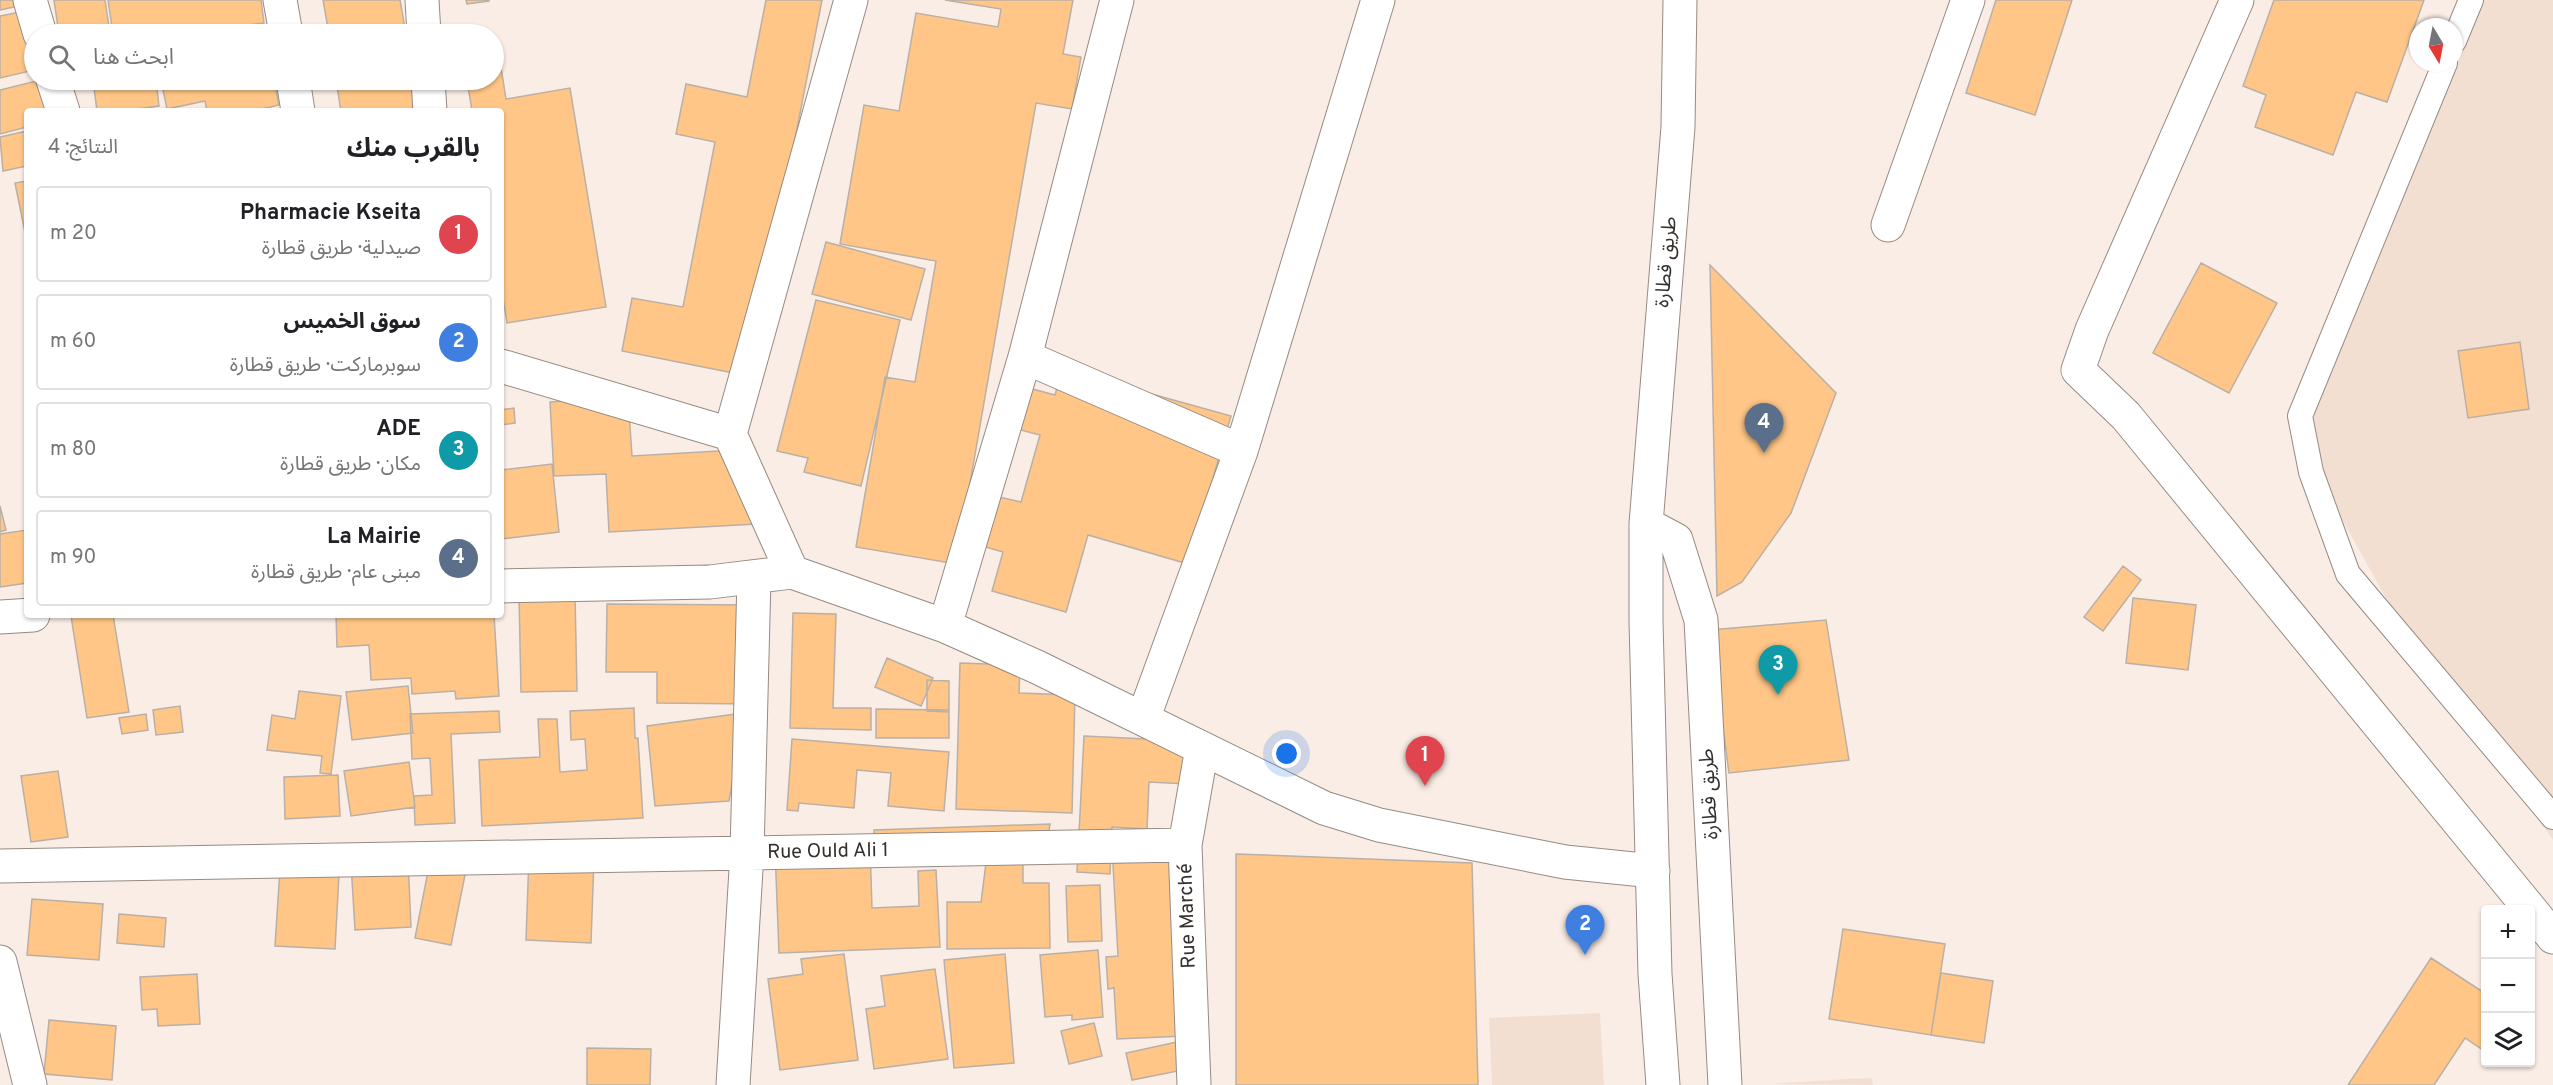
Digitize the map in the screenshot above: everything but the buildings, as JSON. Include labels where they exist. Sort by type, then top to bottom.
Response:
[{"type":"street","points":[[30,0],[37,24]]},
{"type":"street","points":[[280,0],[284,24]]},
{"type":"street","points":[[422,0],[423,24]]},
{"type":"street","points":[[792,572],[730,435],[851,0]]},
{"type":"street","points":[[945,626],[1025,357],[1117,0]]},
{"type":"street","points":[[1143,719],[1241,451],[1378,0]]},
{"type":"street","name":"طريق قطارة","points":[[1663,1085],[1654,974],[1646,525],[1678,127],[1680,0]]},
{"type":"street","points":[[1888,225],[1968,0]]},
{"type":"street","points":[[2237,0],[2092,330],[2078,369],[2126,416],[2553,937]]},
{"type":"street","points":[[56,90],[62,108]]},
{"type":"street","points":[[295,90],[298,108]]},
{"type":"street","points":[[429,90],[430,108]]},
{"type":"street","points":[[1025,357],[1241,451]]},
{"type":"street","points":[[504,367],[730,435]]},
{"type":"street","name":"طريق قطارة","points":[[1646,525],[1676,540],[1701,620],[1725,1085]]},
{"type":"street","points":[[504,586],[710,582],[792,572],[945,626],[1037,667],[1324,808],[1379,825],[1565,862],[1653,871]]},
{"type":"street","name":"Rue Ould Ali 1","points":[[754,578],[747,853],[1185,845]]},
{"type":"street","points":[[0,617],[24,616]]},
{"type":"street","name":"Rue Marché","points":[[1194,1085],[1185,845],[1202,748]]},
{"type":"street","points":[[0,866],[747,853],[733,1085]]},
{"type":"street","points":[[0,962],[30,1085]]},
{"type":"lane","points":[[2463,19],[2471,0]]},
{"type":"lane","points":[[2441,72],[2300,416],[2311,472],[2348,574],[2553,817]]},
{"type":"shaded area","points":[[2459,0],[2553,0],[2553,840],[2413,647],[2287,420],[2430,72],[2463,72],[2463,18],[2456,18]]},
{"type":"shaded area","points":[[1600,1013],[1604,1085],[1492,1085],[1489,1018]]},
{"type":"shaded area","points":[[1872,1078],[1873,1085],[1769,1084],[1846,1079]]},
{"type":"place","name":"La Mairie","points":[[1764,453]]},
{"type":"place","name":"ADE","points":[[1778,695]]},
{"type":"place","name":"Pharmacie Kseita","points":[[1425,786]]},
{"type":"place","name":"سوق الخميس","points":[[1585,955]]}]
